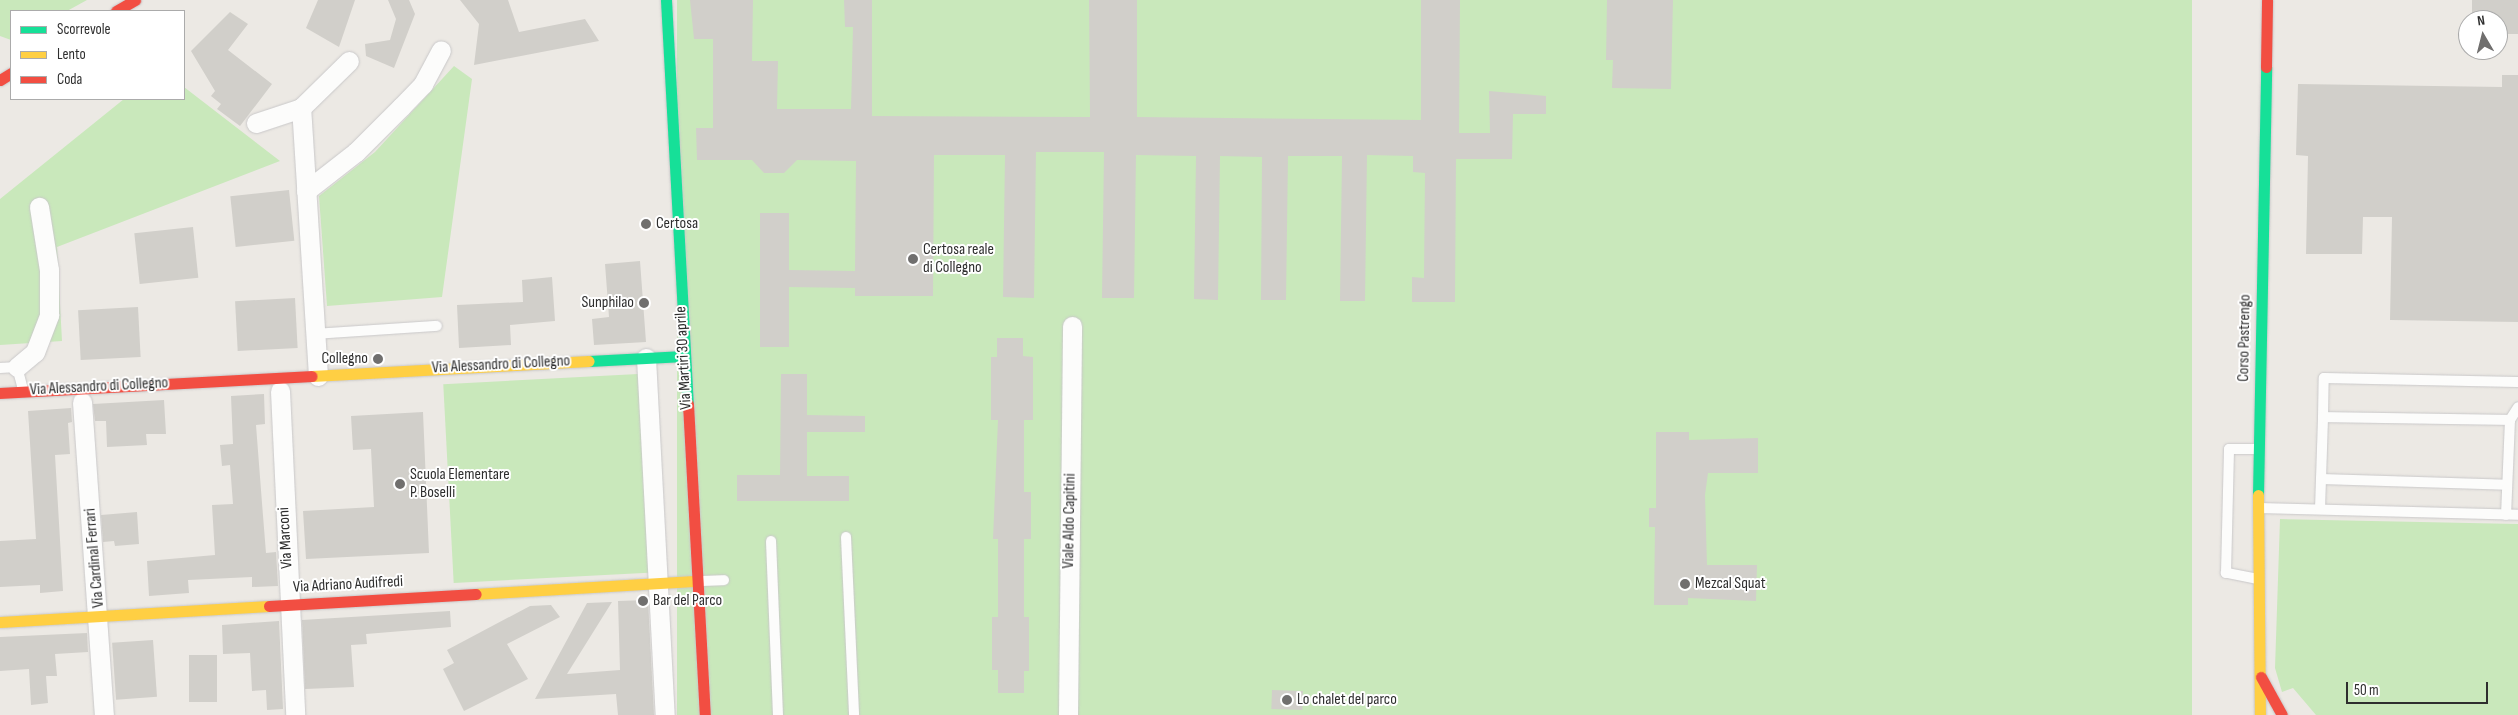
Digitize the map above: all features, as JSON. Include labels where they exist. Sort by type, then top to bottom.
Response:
[{"type":"street","points":[[118,10],[135,0]]},
{"type":"street","name":"Via Martiri 30 aprile","points":[[666,0],[705,715]]},
{"type":"street","name":"Corso Pastrengo","points":[[2260,715],[2258,508],[2267,0]]},
{"type":"street","points":[[306,191],[356,152],[401,108],[423,84],[441,50]]},
{"type":"street","points":[[256,123],[301,108],[349,61]]},
{"type":"street","points":[[301,108],[318,376]]},
{"type":"street","points":[[8,367],[35,352],[49,315],[49,270],[39,206]]},
{"type":"street","name":"Viale Aldo Capitini","points":[[1068,715],[1072,326]]},
{"type":"street","name":"Via Alessandro di Collegno","points":[[0,393],[684,356]]},
{"type":"street","points":[[646,358],[665,715]]},
{"type":"street","name":"Via Marconi","points":[[280,391],[295,715]]},
{"type":"street","name":"Via Cardinal Ferrari","points":[[82,402],[99,616],[104,715]]},
{"type":"street","name":"Via Adriano Audifredi","points":[[0,622],[697,581]]},
{"type":"street","name":"Corso Pastrengo","points":[[2260,676],[2282,715]]},
{"type":"lane","points":[[315,334],[437,326]]},
{"type":"lane","points":[[8,367],[23,391]]},
{"type":"lane","points":[[2320,510],[2324,378],[2518,382]]},
{"type":"lane","points":[[2506,515],[2510,420],[2518,406]]},
{"type":"lane","points":[[2323,418],[2510,420]]},
{"type":"lane","points":[[2259,449],[2229,449],[2226,573],[2259,579]]},
{"type":"lane","points":[[2321,480],[2507,485]]},
{"type":"lane","points":[[2258,508],[2518,515]]},
{"type":"lane","points":[[846,538],[854,715]]},
{"type":"lane","points":[[771,541],[778,715]]},
{"type":"lane","points":[[697,581],[724,580]]},
{"type":"green space","points":[[0,0],[87,0],[69,10],[10,10],[10,40],[0,36]]},
{"type":"green space","points":[[677,0],[2192,0],[2192,715],[677,715]]},
{"type":"green space","points":[[454,66],[472,79],[442,297],[327,306],[319,196],[375,152]]},
{"type":"green space","points":[[185,88],[280,161],[57,247],[62,341],[0,345],[0,199],[123,100],[185,100]]},
{"type":"green space","points":[[638,374],[648,573],[454,583],[443,384]]},
{"type":"green space","points":[[2280,519],[2518,524],[2518,715],[2316,715],[2293,688],[2282,692],[2275,668]]},
{"type":"building","points":[[318,0],[355,0],[339,47],[306,28]]},
{"type":"building","points":[[388,0],[409,0],[415,14],[394,68],[366,56],[365,44],[390,40],[396,19]]},
{"type":"building","points":[[460,0],[508,0],[519,32],[585,19],[599,41],[474,65],[479,24]]},
{"type":"building","name":"Certosa reale di Collegno","points":[[690,0],[753,0],[752,61],[778,61],[777,109],[851,109],[853,27],[845,27],[844,0],[872,0],[872,116],[1090,117],[1089,0],[1137,0],[1137,117],[1421,120],[1421,0],[1460,0],[1459,133],[1490,133],[1489,91],[1546,96],[1546,114],[1513,114],[1512,159],[1456,159],[1455,302],[1412,302],[1412,277],[1424,278],[1425,173],[1413,172],[1413,156],[1367,155],[1365,301],[1340,301],[1342,156],[1288,156],[1286,300],[1261,300],[1262,157],[1220,156],[1218,300],[1194,299],[1196,156],[1136,155],[1134,298],[1102,298],[1104,152],[1036,152],[1034,298],[1003,297],[1005,155],[934,155],[933,296],[855,296],[855,288],[789,287],[789,347],[760,347],[760,213],[789,213],[789,270],[855,271],[856,161],[797,160],[784,173],[764,173],[752,160],[697,160],[696,128],[713,128],[713,39],[694,39]]},
{"type":"building","points":[[1607,0],[1673,0],[1671,89],[1612,88],[1613,60],[1606,60]]},
{"type":"building","points":[[2472,0],[2518,0],[2518,34],[2508,34],[2508,10],[2472,10]]},
{"type":"building","points":[[230,12],[248,24],[228,50],[272,84],[240,126],[217,109],[221,104],[211,96],[215,91],[191,51]]},
{"type":"building","points":[[2502,75],[2518,75],[2518,322],[2390,320],[2392,217],[2363,217],[2362,254],[2306,254],[2308,156],[2296,155],[2298,84],[2502,87]]},
{"type":"building","points":[[289,190],[294,241],[236,247],[230,196]]},
{"type":"building","points":[[193,227],[198,278],[140,284],[134,233]]},
{"type":"building","points":[[640,261],[646,342],[594,345],[592,319],[609,317],[605,264]]},
{"type":"building","points":[[552,277],[555,321],[510,325],[511,345],[459,348],[457,305],[523,302],[522,280]]},
{"type":"building","points":[[295,298],[298,348],[238,351],[235,301]]},
{"type":"building","points":[[138,307],[141,357],[81,360],[78,310]]},
{"type":"building","points":[[997,338],[1023,338],[1023,356],[1033,357],[1033,420],[1024,420],[1024,492],[1031,492],[1031,539],[1024,539],[1024,617],[1029,617],[1029,671],[1024,671],[1024,693],[998,693],[998,670],[992,670],[992,617],[998,617],[998,539],[993,539],[998,420],[991,420],[991,357],[997,357]]},
{"type":"building","points":[[781,374],[807,374],[807,415],[865,416],[865,432],[807,432],[807,476],[849,476],[849,501],[737,501],[737,475],[780,475]]},
{"type":"building","points":[[264,394],[265,424],[256,425],[266,553],[276,552],[278,586],[252,587],[252,577],[188,580],[189,593],[149,596],[147,561],[215,555],[212,505],[233,504],[230,465],[222,466],[220,445],[233,444],[231,396]]},
{"type":"building","points":[[164,400],[166,434],[146,434],[147,445],[107,447],[106,421],[95,421],[93,404]]},
{"type":"building","points":[[71,408],[72,422],[68,423],[70,454],[55,455],[63,591],[40,593],[40,585],[0,587],[0,541],[36,539],[28,411]]},
{"type":"building","name":"Scuola Elementare P. Boselli","points":[[423,412],[429,553],[306,559],[303,511],[374,507],[371,449],[353,450],[351,416]]},
{"type":"building","points":[[1656,432],[1689,432],[1689,440],[1758,438],[1758,473],[1708,473],[1705,495],[1707,565],[1757,565],[1756,601],[1688,598],[1688,605],[1654,605],[1655,527],[1649,527],[1649,508],[1656,508]]},
{"type":"building","points":[[137,512],[139,544],[115,546],[114,541],[103,542],[101,515]]},
{"type":"building","points":[[648,600],[654,715],[618,715],[616,694],[535,699],[587,603],[612,602],[567,674],[620,670],[618,601]]},
{"type":"building","points":[[551,605],[560,617],[507,644],[528,679],[464,711],[443,669],[454,663],[447,650],[530,606]]},
{"type":"building","points":[[450,611],[451,627],[366,634],[367,644],[351,645],[354,687],[305,689],[302,620]]},
{"type":"building","points":[[279,621],[283,709],[267,710],[266,690],[252,691],[250,653],[223,654],[222,625]]},
{"type":"building","points":[[87,633],[88,652],[55,654],[57,676],[46,676],[48,703],[31,705],[29,669],[0,671],[0,637]]},
{"type":"building","points":[[153,640],[157,697],[116,700],[112,643]]},
{"type":"building","points":[[189,655],[217,655],[217,702],[189,702]]},
{"type":"building","name":"Lo chalet del parco","points":[[1272,690],[1303,691],[1302,710],[1271,709]]},
{"type":"traffic: fast","points":[[666,0],[688,404]]},
{"type":"traffic: fast","points":[[2258,495],[2266,67]]},
{"type":"traffic: fast","points":[[589,361],[684,356]]},
{"type":"traffic: slow","points":[[312,376],[589,361]]},
{"type":"traffic: slow","points":[[2258,495],[2260,715]]},
{"type":"traffic: slow","points":[[476,594],[697,581]]},
{"type":"traffic: slow","points":[[0,622],[269,606]]},
{"type":"traffic: jam","points":[[118,10],[135,0]]},
{"type":"traffic: jam","points":[[2266,67],[2267,0]]},
{"type":"traffic: jam","points":[[0,80],[10,74]]},
{"type":"traffic: jam","points":[[0,393],[312,376]]},
{"type":"traffic: jam","points":[[688,404],[705,715]]},
{"type":"traffic: jam","points":[[269,606],[476,594]]},
{"type":"traffic: jam","points":[[2261,677],[2282,715]]},
{"type":"place","name":"Certosa","points":[[646,224]]},
{"type":"place","name":"Certosa reale di Collegno","points":[[913,259]]},
{"type":"place","name":"Sunphilao","points":[[644,303]]},
{"type":"place","name":"Collegno","points":[[378,359]]},
{"type":"place","name":"Scuola Elementare P. Boselli","points":[[400,484]]},
{"type":"place","name":"Mezcal Squat","points":[[1685,584]]},
{"type":"place","name":"Bar del Parco","points":[[643,601]]},
{"type":"place","name":"Lo chalet del parco","points":[[1287,700]]}]
